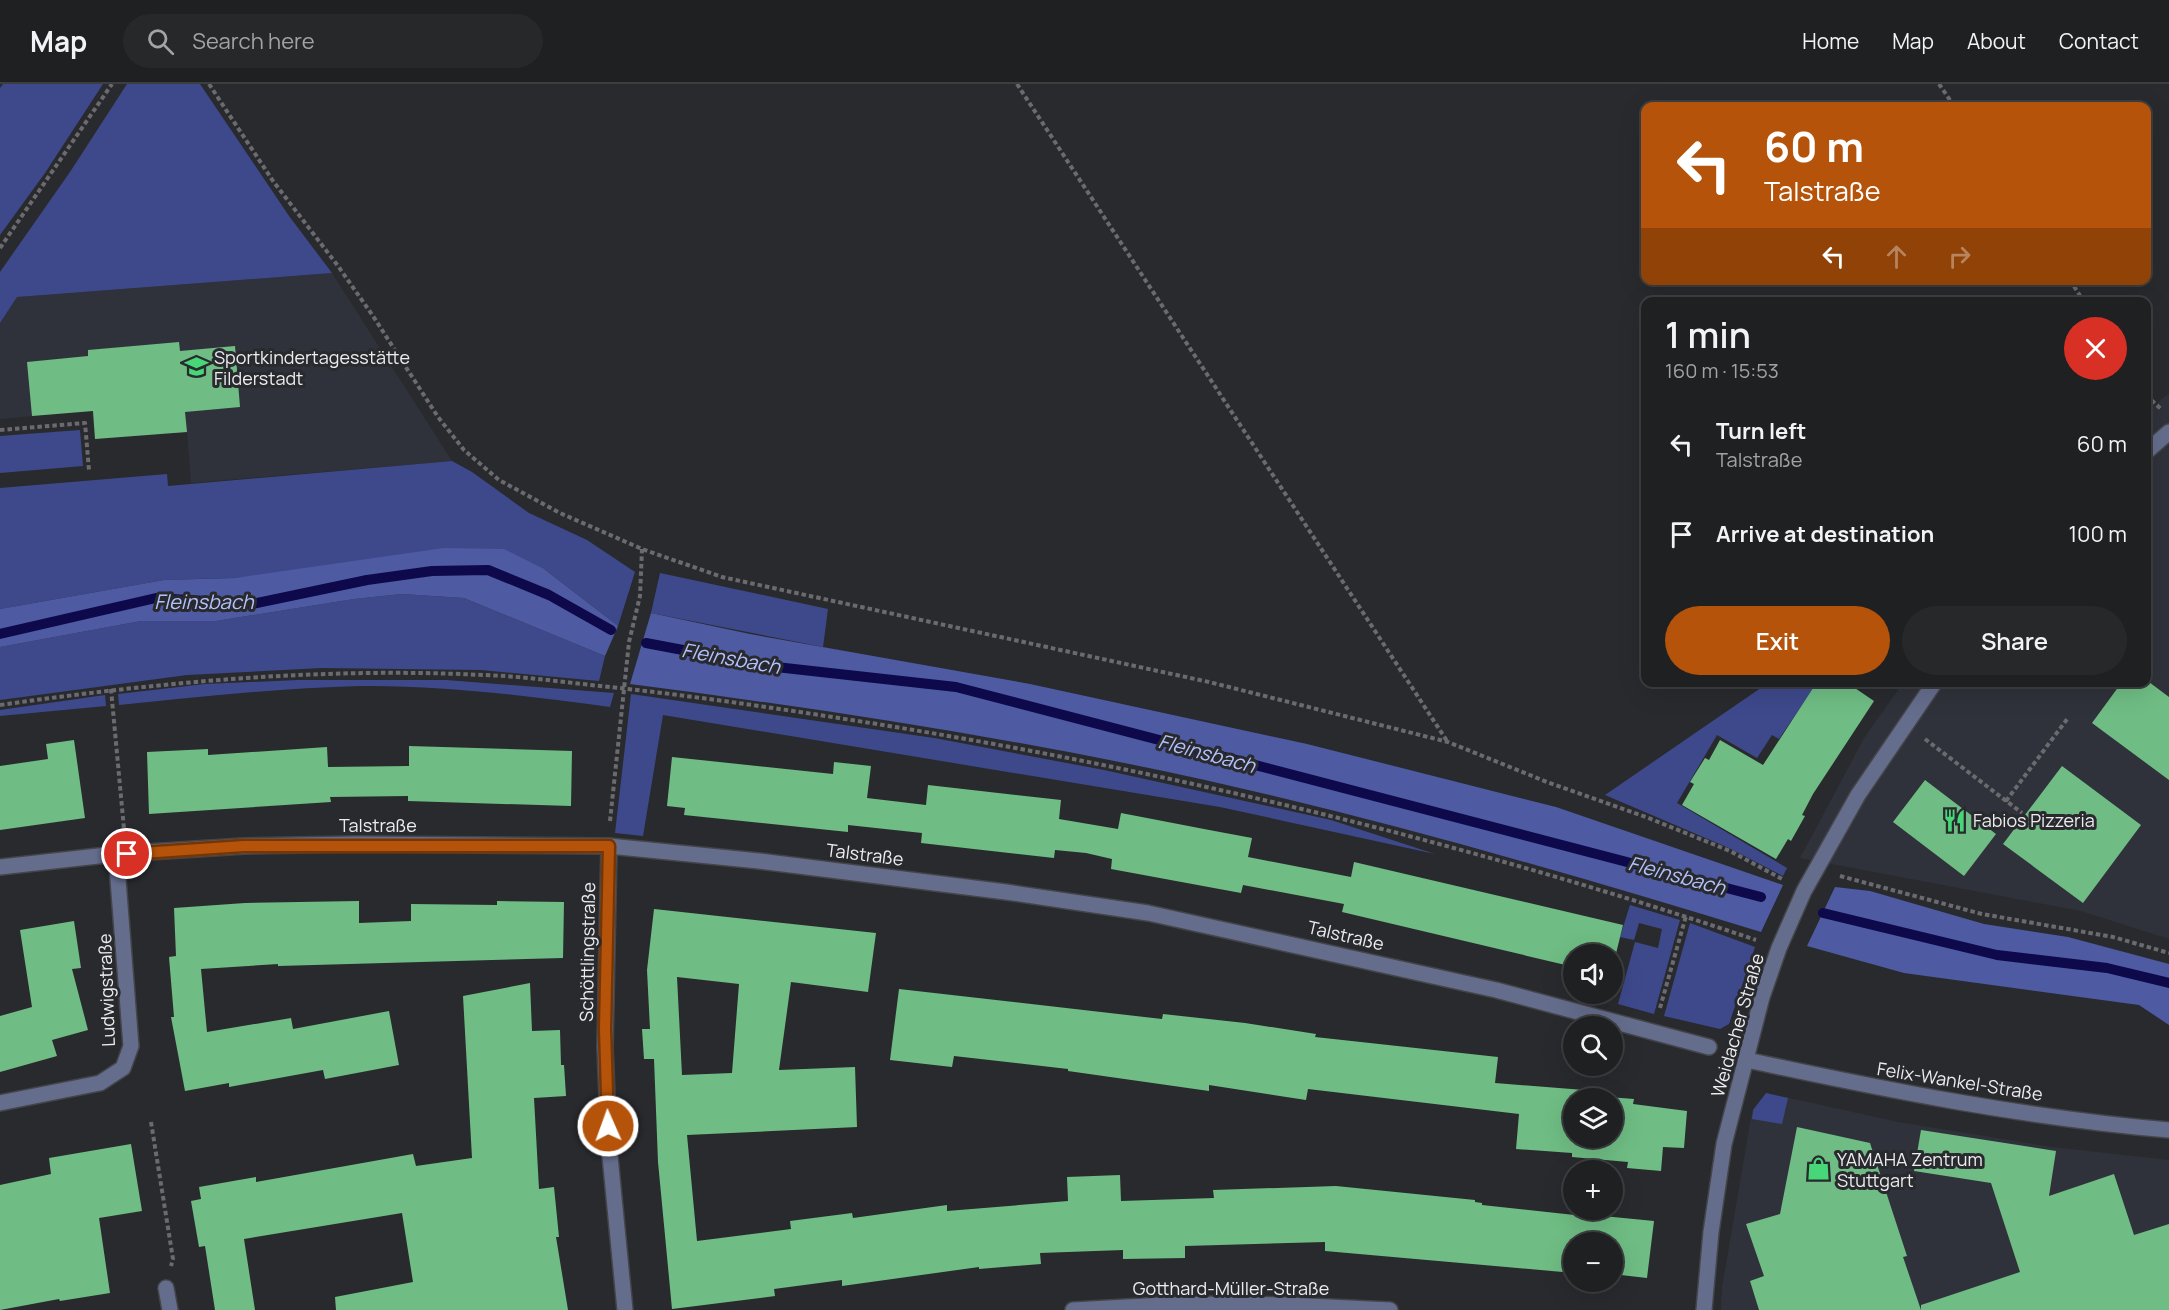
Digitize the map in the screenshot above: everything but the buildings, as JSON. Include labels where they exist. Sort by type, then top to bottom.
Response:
[{"type":"street","points":[[2151,448],[2169,432]]},
{"type":"street","name":"Weidacher Straße","points":[[1704,1310],[1711,1232],[1724,1144],[1762,997],[1779,948],[1804,891],[1858,795],[1931,687]]},
{"type":"street","name":"Talstraße","points":[[0,867],[122,854],[244,846],[609,846],[838,870],[1148,913],[1485,987],[1709,1047]]},
{"type":"street","name":"Schöttlingstraße","points":[[609,846],[605,1047],[609,1146],[625,1310]]},
{"type":"street","name":"Ludwigstraße","points":[[0,1103],[100,1083],[123,1068],[131,1046],[122,854]]},
{"type":"street","name":"Felix-Wankel-Straße","points":[[1747,1060],[1865,1085],[2040,1115],[2169,1130]]},
{"type":"street","points":[[166,1288],[170,1310]]},
{"type":"street","name":"Gotthard-Müller-Straße","points":[[1073,1310],[1180,1304],[1288,1305],[1390,1310]]},
{"type":"path","points":[[0,248],[112,84]]},
{"type":"path","points":[[209,84],[273,181],[344,275],[438,417],[464,450],[499,480],[560,513],[642,549],[722,577],[1209,682],[1448,742],[1730,851],[1804,891]]},
{"type":"path","points":[[1017,84],[1448,742]]},
{"type":"path","points":[[1940,84],[1951,102]]},
{"type":"path","points":[[2151,399],[2169,415]]},
{"type":"path","points":[[0,430],[85,423],[89,470]]},
{"type":"path","points":[[609,846],[628,642],[640,596],[642,549]]},
{"type":"path","points":[[0,705],[111,689],[283,675],[381,674],[486,675],[624,688],[771,707],[1103,764],[1225,790],[1483,856],[1686,916],[1779,948]]},
{"type":"path","points":[[111,689],[122,854]]},
{"type":"path","points":[[2006,801],[2068,718]]},
{"type":"path","points":[[1905,724],[2022,813]]},
{"type":"path","points":[[1815,871],[1982,914],[2113,937],[2169,953]]},
{"type":"path","points":[[1653,1032],[1686,916]]},
{"type":"path","points":[[151,1122],[173,1259],[166,1288]]},
{"type":"shaded area","points":[[3,84],[103,84],[45,173],[0,235],[0,88]]},
{"type":"shaded area","points":[[127,84],[200,84],[289,216],[332,273],[17,297],[0,323],[0,272],[70,172]]},
{"type":"shaded area","name":"Sportkindertagesstätte Filderstadt","points":[[332,273],[452,461],[191,483],[187,432],[95,439],[92,411],[0,419],[0,323],[17,297]]},
{"type":"shaded area","points":[[2169,393],[2169,939],[2081,911],[1800,858],[1864,738],[1900,687],[2151,687],[2151,409]]},
{"type":"shaded area","points":[[80,430],[83,466],[0,473],[0,436]]},
{"type":"shaded area","points":[[452,461],[472,472],[529,513],[587,540],[635,572],[618,626],[544,569],[164,580],[0,609],[0,488],[167,474],[168,486]]},
{"type":"shaded area","points":[[444,548],[504,549],[544,569],[618,626],[605,656],[464,598],[402,594],[354,599],[216,621],[141,621],[0,647],[0,609],[164,580],[235,578]]},
{"type":"shaded area","points":[[660,573],[828,609],[823,647],[651,613]]},
{"type":"shaded area","points":[[402,594],[464,598],[605,656],[599,681],[481,670],[322,668],[187,675],[0,700],[0,647],[141,621],[216,621],[354,599]]},
{"type":"shaded area","points":[[651,613],[750,634],[1030,684],[1307,744],[1556,807],[1783,885],[1761,932],[1484,851],[1205,780],[1062,751],[919,726],[630,684]]},
{"type":"shaded area","points":[[298,680],[446,680],[614,693],[610,707],[517,695],[391,686],[269,691],[119,705],[118,694],[205,684]]},
{"type":"shaded area","points":[[1762,687],[1814,687],[1779,739],[1772,735],[1757,758],[1717,735],[1677,803],[1787,868],[1783,876],[1729,848],[1605,795]]},
{"type":"shaded area","points":[[631,694],[934,738],[1104,770],[1331,820],[1435,854],[1220,807],[663,715],[643,836],[615,833]]},
{"type":"shaded area","points":[[105,695],[106,706],[0,716],[0,710]]},
{"type":"shaded area","points":[[1835,887],[1870,891],[1984,924],[2068,937],[2169,964],[2169,1025],[2139,1005],[1904,973],[1807,946]]},
{"type":"shaded area","points":[[1630,905],[1680,920],[1654,1014],[1618,1004],[1623,1004],[1623,986],[1635,942],[1658,948],[1662,929],[1639,923],[1634,940],[1620,937]]},
{"type":"shaded area","points":[[1690,923],[1755,947],[1729,1024],[1720,1029],[1664,1016]]},
{"type":"shaded area","points":[[1766,1093],[1788,1098],[1782,1124],[1752,1119],[1753,1110]]},
{"type":"shaded area","points":[[1767,1093],[1898,1122],[2052,1147],[2169,1160],[2169,1310],[1721,1310],[1722,1288],[1751,1117]]},
{"type":"waterway","name":"Fleinsbach","points":[[0,634],[156,598],[252,604],[367,580],[432,571],[488,570],[549,595],[611,630]]},
{"type":"waterway","name":"Fleinsbach","points":[[646,643],[767,666],[956,687],[1761,897]]},
{"type":"waterway","name":"Fleinsbach","points":[[1823,913],[1997,955],[2107,968],[2169,983]]},
{"type":"place","name":"Sportkindertagesstätte Filderstadt","points":[[196,367]]},
{"type":"place","name":"Fabios Pizzeria","points":[[1955,820]]},
{"type":"place","name":"YAMAHA Zentrum Stuttgart","points":[[1819,1169]]},
{"type":"route","points":[[127,854],[244,846],[357,844],[609,846],[605,974],[608,1126]]}]
